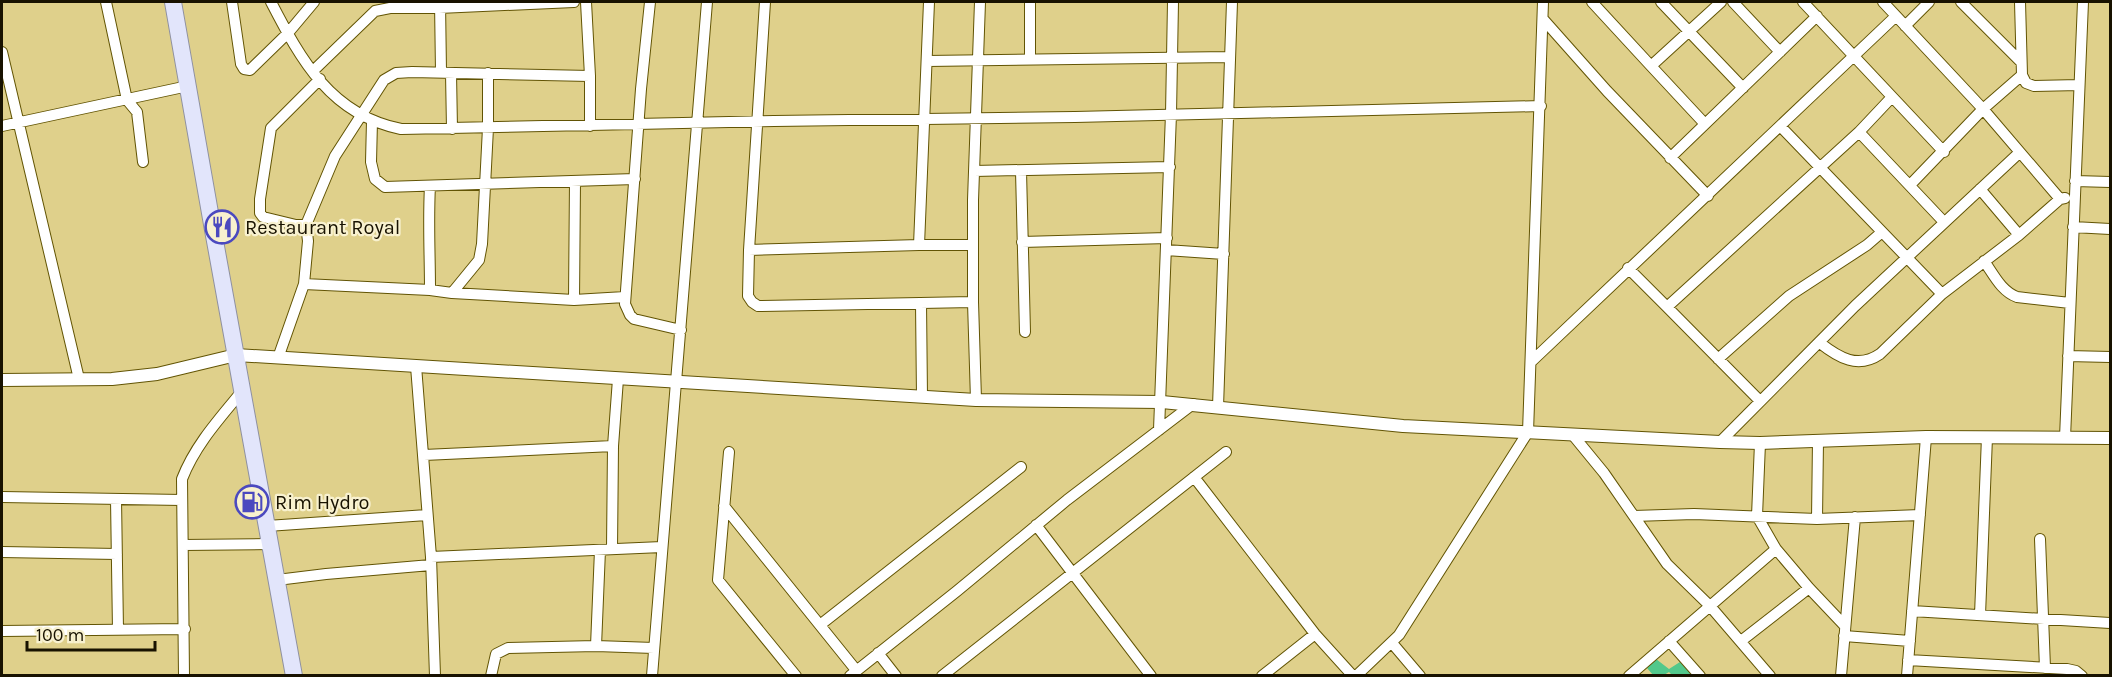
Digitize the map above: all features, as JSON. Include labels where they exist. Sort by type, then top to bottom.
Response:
[{"type":"main road","points":[[173,2],[294,675]]},
{"type":"street","points":[[106,2],[127,100],[137,112],[143,162]]},
{"type":"street","points":[[232,2],[241,63],[244,69],[250,70],[288,33],[314,2]]},
{"type":"street","points":[[271,2],[288,33],[317,75],[342,104],[372,122],[401,129],[1541,106]]},
{"type":"street","points":[[306,225],[296,225],[263,217],[260,213],[271,128],[375,11],[440,5],[574,2]]},
{"type":"street","points":[[586,2],[590,126]]},
{"type":"street","points":[[650,2],[625,297],[627,309],[634,319],[681,330]]},
{"type":"street","points":[[652,675],[707,2]]},
{"type":"street","points":[[765,2],[749,250],[748,296],[752,303],[758,306],[973,302]]},
{"type":"street","points":[[919,245],[929,2]]},
{"type":"street","points":[[976,400],[973,245],[980,2]]},
{"type":"street","points":[[1030,2],[1030,58]]},
{"type":"street","points":[[1159,430],[1172,114],[1173,2]]},
{"type":"street","points":[[1218,407],[1232,2]]},
{"type":"street","points":[[1194,477],[1315,634],[1354,675],[1392,643],[1528,432],[1543,2]]},
{"type":"street","points":[[1592,2],[1705,124]]},
{"type":"street","points":[[1660,2],[1743,88]]},
{"type":"street","points":[[1651,66],[1722,2]]},
{"type":"street","points":[[1733,2],[1780,52]]},
{"type":"street","points":[[1803,2],[1944,152]]},
{"type":"street","points":[[1883,2],[1983,109],[2060,199]]},
{"type":"street","points":[[1905,26],[1929,2]]},
{"type":"street","points":[[1961,2],[2022,62]]},
{"type":"street","points":[[2020,2],[2022,75],[2026,83],[2034,86],[2079,85]]},
{"type":"street","points":[[2065,438],[2083,2]]},
{"type":"street","points":[[440,5],[452,129]]},
{"type":"street","points":[[1670,158],[1817,16]]},
{"type":"street","points":[[1532,361],[1896,16]]},
{"type":"street","points":[[1543,19],[1670,158],[1708,196]]},
{"type":"street","points":[[2,52],[79,379]]},
{"type":"street","points":[[927,61],[1230,57]]},
{"type":"street","points":[[278,358],[304,284],[308,241],[306,225],[335,156],[384,80],[396,73],[446,72],[590,76]]},
{"type":"street","points":[[452,293],[479,260],[488,128],[488,73]]},
{"type":"street","points":[[1910,185],[1983,109],[2022,75]]},
{"type":"street","points":[[2,126],[188,86]]},
{"type":"street","points":[[1667,307],[1858,132],[1892,97]]},
{"type":"street","points":[[372,122],[371,162],[375,180],[385,187],[635,179]]},
{"type":"street","points":[[1781,126],[1942,294]]},
{"type":"street","points":[[1858,132],[1944,222]]},
{"type":"street","points":[[1720,442],[1907,257],[2019,153]]},
{"type":"street","points":[[974,171],[1170,167]]},
{"type":"street","points":[[1021,171],[1025,332]]},
{"type":"street","points":[[574,300],[575,181]]},
{"type":"street","points":[[2075,181],[2110,182]]},
{"type":"street","points":[[430,186],[428,220],[430,290]]},
{"type":"street","points":[[1980,189],[2019,235]]},
{"type":"street","points":[[1820,343],[1838,356],[1859,361],[1872,360],[1942,294],[2019,235],[2060,199],[2074,197]]},
{"type":"street","points":[[2073,227],[2110,229]]},
{"type":"street","points":[[1718,359],[1789,296],[1867,245],[1882,232]]},
{"type":"street","points":[[1022,242],[1166,244],[1224,254]]},
{"type":"street","points":[[749,250],[973,245]]},
{"type":"street","points":[[1984,261],[2009,294],[2017,297],[2070,303]]},
{"type":"street","points":[[1628,268],[1760,401]]},
{"type":"street","points":[[304,284],[359,285],[574,300],[625,297]]},
{"type":"street","points":[[921,303],[922,397]]},
{"type":"street","points":[[2,380],[79,379],[157,374],[236,355],[976,400],[1161,402],[1403,426],[1720,442],[1760,443],[1926,437],[2110,438]]},
{"type":"street","points":[[2068,356],[2110,357]]},
{"type":"street","points":[[416,366],[431,561],[435,675]]},
{"type":"street","points":[[612,549],[613,446],[618,378]]},
{"type":"street","points":[[184,675],[183,479],[199,446],[243,390]]},
{"type":"street","points":[[724,506],[820,625],[853,673],[1036,525],[1193,404]]},
{"type":"street","points":[[1572,434],[1634,516],[1666,564],[1710,606],[1770,675]]},
{"type":"street","points":[[1907,675],[1926,437]]},
{"type":"street","points":[[1980,615],[1987,437]]},
{"type":"street","points":[[1817,519],[1818,441]]},
{"type":"street","points":[[1760,443],[1757,516],[1776,549],[1845,631],[1910,641]]},
{"type":"street","points":[[424,455],[613,446]]},
{"type":"street","points":[[729,452],[718,580],[796,675]]},
{"type":"street","points":[[942,675],[1226,452]]},
{"type":"street","points":[[820,625],[1022,467]]},
{"type":"street","points":[[2,497],[182,500]]},
{"type":"street","points":[[116,499],[118,630]]},
{"type":"street","points":[[1634,516],[1694,514],[1817,519],[1920,515]]},
{"type":"street","points":[[267,526],[427,515]]},
{"type":"street","points":[[1840,675],[1855,517]]},
{"type":"street","points":[[1036,525],[1151,675]]},
{"type":"street","points":[[2040,539],[2044,668]]},
{"type":"street","points":[[183,545],[270,544]]},
{"type":"street","points":[[277,580],[431,561],[663,547]]},
{"type":"street","points":[[1629,675],[1776,549]]},
{"type":"street","points":[[596,646],[600,550]]},
{"type":"street","points":[[2,552],[117,554]]},
{"type":"street","points":[[1741,641],[1809,588]]},
{"type":"street","points":[[1912,611],[2110,622]]},
{"type":"street","points":[[2,631],[184,628]]},
{"type":"street","points":[[1262,675],[1315,634]]},
{"type":"street","points":[[1669,641],[1700,675]]},
{"type":"street","points":[[1392,643],[1420,675]]},
{"type":"street","points":[[490,675],[496,654],[508,648],[596,646],[654,648]]},
{"type":"street","points":[[878,653],[896,675]]},
{"type":"street","points":[[1908,660],[2044,668],[2076,671],[2082,675]]},
{"type":"street","points":[[1972,675],[1973,664]]},
{"type":"street","points":[[955,666],[963,675]]},
{"type":"green space","points":[[1656,659],[1669,669],[1680,662],[1693,675],[1672,675],[1669,672],[1664,675],[1653,675],[1647,668]]},
{"type":"place","name":"Restaurant Royal","points":[[222,227]]},
{"type":"place","name":"Rim Hydro","points":[[252,502]]}]
